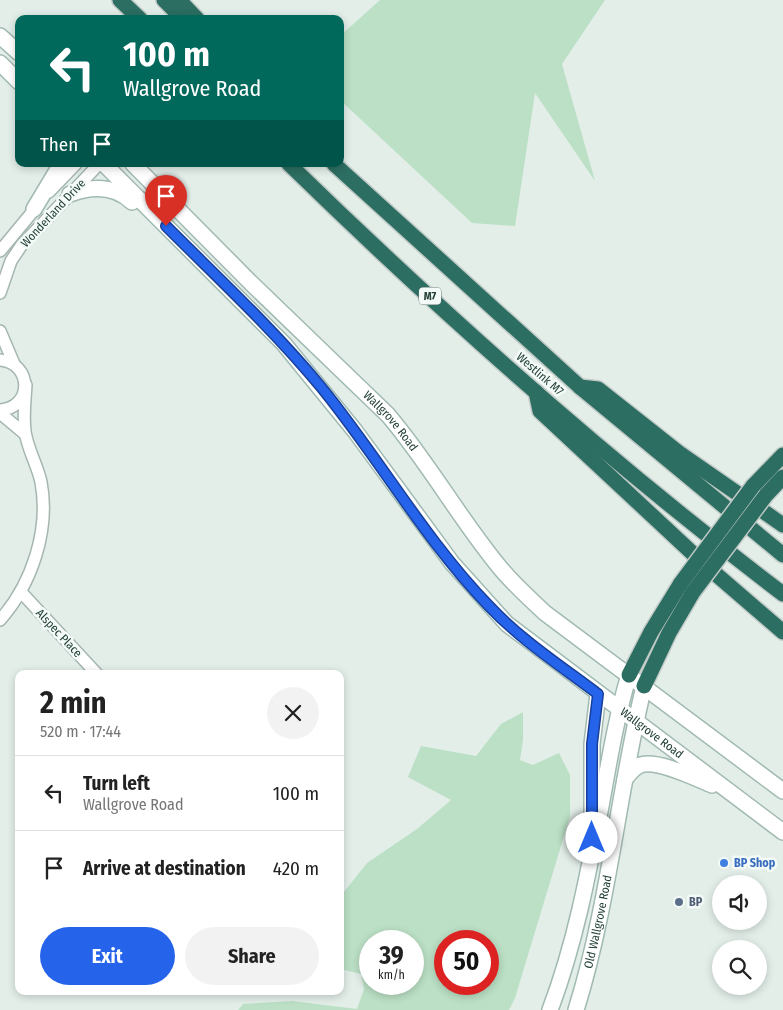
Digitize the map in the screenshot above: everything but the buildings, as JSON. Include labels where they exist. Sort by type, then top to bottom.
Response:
[{"type":"highway","points":[[120,0],[136,15]]},
{"type":"highway","points":[[164,0],[179,15]]},
{"type":"highway","points":[[179,0],[193,15]]},
{"type":"highway","name":"Westlink M7","points":[[292,167],[411,279],[536,392],[583,441],[622,465],[783,594]]},
{"type":"highway","name":"Westlink M7","points":[[337,167],[580,388],[611,407],[648,437]]},
{"type":"highway","points":[[648,437],[783,526]]},
{"type":"highway","points":[[648,437],[783,555]]},
{"type":"highway","name":"M7","points":[[583,441],[612,477],[703,563],[783,632]]},
{"type":"highway","points":[[629,675],[651,632],[681,582],[753,486],[783,455]]},
{"type":"highway","points":[[644,686],[669,633],[693,592],[766,496],[783,477]]},
{"type":"main road","points":[[0,36],[15,49]]},
{"type":"main road","points":[[0,64],[15,78]]},
{"type":"main road","points":[[34,209],[59,167]]},
{"type":"main road","name":"Wallgrove Road","points":[[107,167],[284,344],[355,431],[452,563],[488,606],[526,640],[783,832]]},
{"type":"main road","name":"Wallgrove Road","points":[[136,167],[251,283],[388,415],[409,439],[497,564],[545,613],[783,791]]},
{"type":"main road","points":[[70,194],[90,188],[116,190],[192,252]]},
{"type":"main road","name":"Old Wallgrove Road","points":[[550,1010],[574,936],[592,857],[619,709],[629,675]]},
{"type":"main road","name":"Old Wallgrove Road","points":[[576,1010],[602,909],[644,686]]},
{"type":"main road","points":[[592,857],[592,744],[595,691]]},
{"type":"main road","points":[[625,779],[634,769],[649,764],[665,767],[728,790]]},
{"type":"street","name":"Wonderland Drive","points":[[0,251],[34,209],[73,167]]},
{"type":"street","name":"Wonderland Drive","points":[[0,293],[11,261],[21,246],[96,167]]},
{"type":"street","points":[[0,331],[14,364],[24,377],[26,385],[23,413],[25,434],[41,482],[42,514],[40,539],[33,564],[20,592],[0,620]]},
{"type":"street","points":[[0,360],[14,364]]},
{"type":"street","points":[[25,434],[0,412],[16,405],[25,393],[26,385]]},
{"type":"street","name":"Alspec Place","points":[[20,592],[92,670]]},
{"type":"green space","points":[[380,0],[605,0],[562,64],[595,181],[535,93],[515,226],[472,223],[344,104],[344,32]]},
{"type":"green space","points":[[523,712],[523,740],[520,760],[533,765],[559,753],[570,775],[570,816],[515,998],[509,1010],[238,1010],[243,1004],[292,1001],[357,1009],[362,995],[424,995],[424,930],[359,930],[359,974],[344,970],[344,892],[367,863],[417,829],[451,800],[408,777],[421,746],[476,756],[501,724]]},
{"type":"place","name":"BP Shop","points":[[724,863]]},
{"type":"place","name":"BP","points":[[679,902]]},
{"type":"route","points":[[166,226],[284,344],[322,388],[452,563],[488,606],[526,640],[598,694],[592,744],[592,838]]}]
